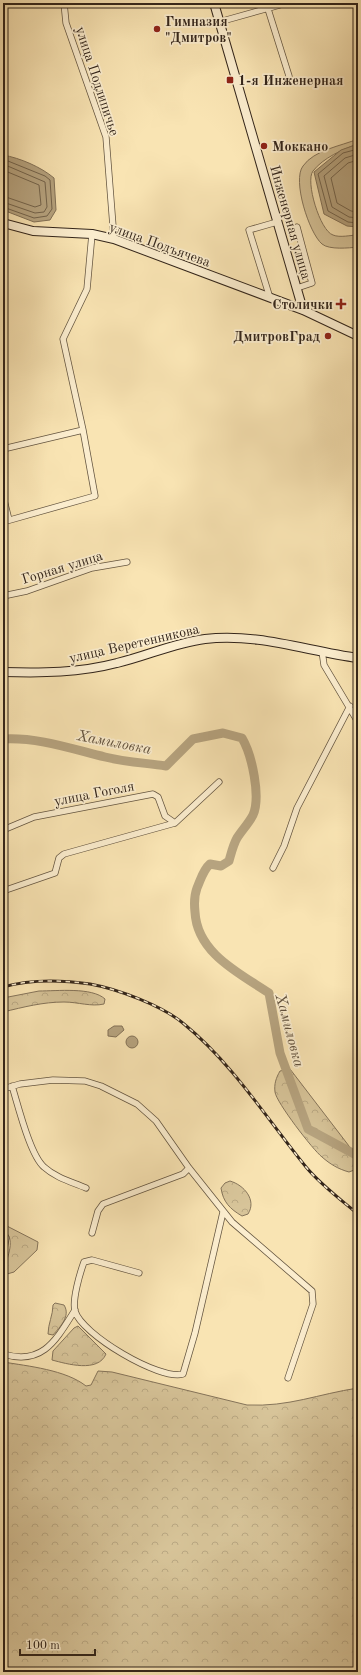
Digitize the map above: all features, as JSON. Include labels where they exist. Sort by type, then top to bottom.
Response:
[{"type":"main road","name":"Инженерная улица","points":[[214,3],[303,310]]},
{"type":"main road","name":"улица Подъячева","points":[[3,223],[33,231],[92,234],[114,239],[303,310],[358,336]]},
{"type":"main road","name":"улица Веретенникова","points":[[3,672],[47,673],[84,670],[118,663],[171,646],[207,639],[267,640],[341,654]]},
{"type":"main road","points":[[341,654],[358,654]]},
{"type":"main road","points":[[341,654],[358,658]]},
{"type":"street","name":"улица Подлипичье","points":[[64,3],[66,24],[106,137],[114,239]]},
{"type":"street","points":[[219,22],[287,3]]},
{"type":"street","points":[[268,9],[289,76]]},
{"type":"street","points":[[270,298],[249,230],[277,222]]},
{"type":"street","points":[[297,227],[312,283],[297,288]]},
{"type":"street","points":[[3,522],[95,496],[83,430],[62,339],[87,289],[92,234]]},
{"type":"street","points":[[3,449],[83,430]]},
{"type":"street","points":[[3,496],[10,520]]},
{"type":"street","name":"Горная улица","points":[[3,596],[26,591],[92,568],[127,562]]},
{"type":"street","points":[[322,650],[324,665],[350,706],[358,722]]},
{"type":"street","points":[[273,868],[284,846],[297,808],[350,706]]},
{"type":"street","points":[[3,891],[54,873],[59,858],[64,854],[175,823],[219,782]]},
{"type":"street","name":"улица Гоголя","points":[[3,830],[34,817],[153,794],[158,797],[165,816],[175,823]]},
{"type":"street","points":[[3,1089],[35,1082],[70,1080],[86,1081],[101,1086],[137,1104],[148,1112],[223,1212],[247,1236],[312,1291],[313,1304],[288,1378]]},
{"type":"street","points":[[12,1086],[29,1138],[43,1167],[61,1178],[86,1188]]},
{"type":"street","points":[[92,1233],[98,1211],[103,1204],[183,1174],[189,1168]]},
{"type":"street","points":[[75,1310],[76,1315],[95,1335],[123,1355],[164,1373],[172,1375],[183,1374],[195,1333],[223,1212]]},
{"type":"street","points":[[3,1256],[6,1238]]},
{"type":"street","points":[[3,1354],[27,1358],[38,1354],[49,1346],[61,1332],[75,1310],[82,1270],[84,1262],[87,1260],[92,1260],[139,1273]]},
{"type":"green space","points":[[358,139],[358,144],[340,151],[322,162],[313,171],[311,176],[312,195],[315,205],[323,225],[328,232],[339,236],[358,235],[358,247],[339,248],[325,246],[317,238],[307,218],[301,194],[300,173],[303,166],[314,156],[328,149]]},
{"type":"green space","points":[[39,991],[83,991],[99,995],[105,999],[104,1004],[99,1005],[56,1002],[3,1012],[3,998]]},
{"type":"green space","points":[[290,1069],[349,1146],[358,1161],[357,1169],[349,1172],[338,1168],[325,1160],[317,1153],[288,1115],[277,1097],[275,1086],[276,1079],[280,1071]]},
{"type":"green space","points":[[230,1181],[240,1186],[248,1194],[251,1204],[248,1214],[242,1216],[234,1211],[225,1201],[221,1188],[225,1183]]},
{"type":"green space","points":[[3,1224],[38,1242],[37,1250],[14,1272],[7,1274],[4,1270],[9,1254],[10,1243],[7,1233],[3,1230]]},
{"type":"green space","points":[[55,1303],[64,1305],[66,1313],[64,1321],[53,1335],[48,1334],[48,1330],[53,1305]]},
{"type":"green space","points":[[78,1326],[106,1354],[102,1360],[96,1364],[82,1366],[52,1360],[53,1351],[74,1328]]},
{"type":"green space","points":[[3,1362],[58,1372],[86,1386],[91,1385],[98,1371],[112,1372],[247,1405],[290,1402],[358,1388],[358,1672],[3,1672]]},
{"type":"water","points":[[358,144],[358,227],[347,226],[324,214],[314,172],[341,150]]},
{"type":"water","points":[[3,155],[16,158],[30,164],[43,170],[54,178],[56,210],[50,220],[34,222],[3,210]]},
{"type":"water","points":[[114,1026],[122,1026],[124,1030],[116,1037],[108,1036],[108,1030]]},
{"type":"water","points":[[130,1036],[134,1036],[138,1042],[134,1048],[130,1048],[126,1044],[126,1040]]},
{"type":"waterway","name":"Хамиловка","points":[[3,739],[42,742],[113,759],[166,766],[193,739],[223,733],[242,738],[246,745],[252,765],[256,787],[255,807],[253,815],[236,841],[229,861],[221,866],[210,864],[202,875],[194,900],[198,926],[203,939],[211,950],[233,969],[269,993],[280,1053],[308,1129],[358,1156]]},
{"type":"railway","points":[[3,987],[35,981],[90,984],[101,986],[140,999],[175,1017],[202,1040],[234,1074],[312,1174],[358,1214]]},
{"type":"place","name":"Гимназия \"Дмитров\"","points":[[157,29]]},
{"type":"place","name":"1-я Инженерная","points":[[230,80]]},
{"type":"place","name":"Моккано","points":[[264,146]]},
{"type":"place","name":"Столички","points":[[341,304]]},
{"type":"place","name":"ДмитровГрад","points":[[328,336]]}]
